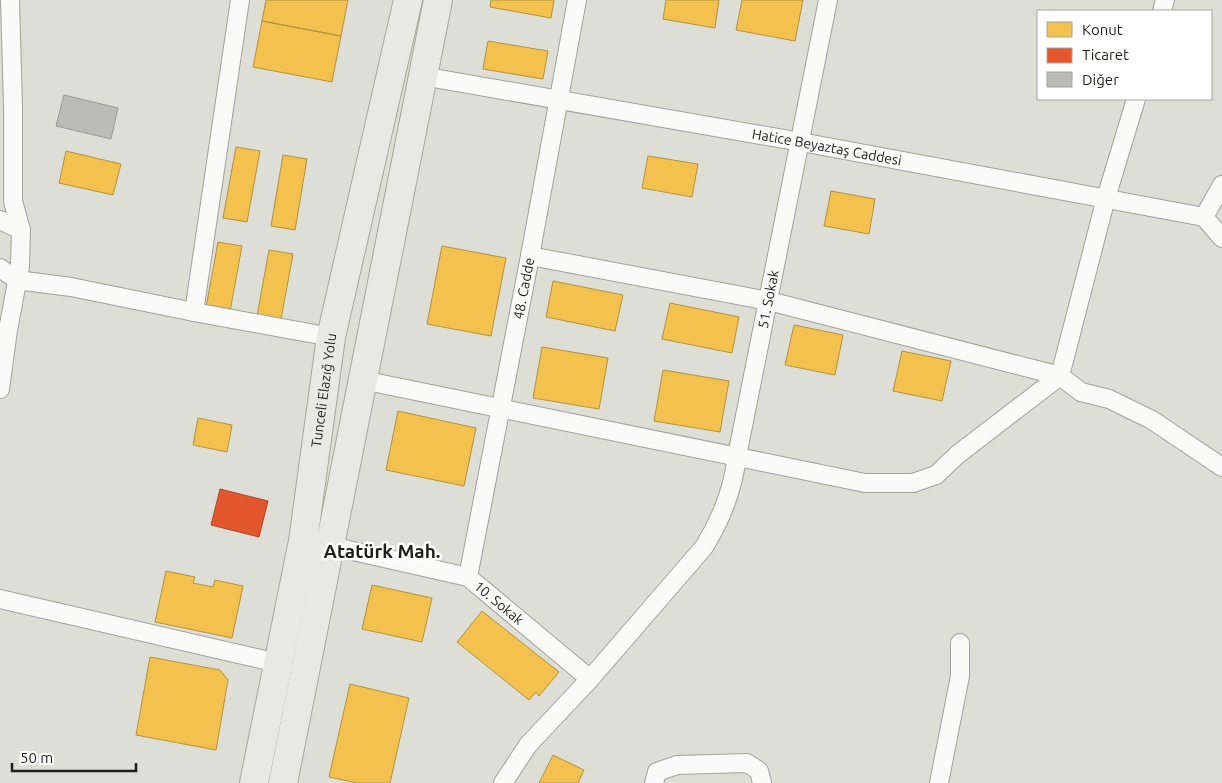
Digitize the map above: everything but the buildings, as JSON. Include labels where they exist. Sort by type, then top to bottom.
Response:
[{"type":"main road","name":"Tunceli Elazığ Yolu","points":[[283,783],[316,543],[331,337],[408,0]]},
{"type":"main road","name":"Tunceli Elazığ Yolu","points":[[254,783],[278,663],[316,543],[362,380],[438,0]]},
{"type":"street","points":[[0,389],[8,330],[20,266],[21,230],[13,201],[10,0]]},
{"type":"street","points":[[194,312],[240,0]]},
{"type":"street","name":"48. Cadde","points":[[468,577],[577,0]]},
{"type":"street","name":"51. Sokak","points":[[503,783],[528,746],[590,679],[704,547],[719,523],[734,476],[828,0]]},
{"type":"street","name":"Hatice Beyaztaş Caddesi","points":[[422,76],[801,142],[1204,217]]},
{"type":"street","points":[[362,380],[865,483],[913,483],[936,475],[957,455],[1060,376],[1106,198],[1136,100]]},
{"type":"street","points":[[1222,185],[1204,217],[1222,238]]},
{"type":"street","points":[[0,220],[21,230]]},
{"type":"street","points":[[530,256],[769,302],[1060,376],[1081,392],[1109,399],[1152,420],[1222,467]]},
{"type":"street","points":[[0,268],[17,280],[71,287],[331,337]]},
{"type":"street","name":"10. Sokak","points":[[316,543],[468,577],[590,679]]},
{"type":"street","points":[[0,599],[278,663]]},
{"type":"street","points":[[939,783],[960,676],[960,642]]},
{"type":"street","points":[[654,783],[657,772],[677,765],[747,763],[759,771],[762,783]]},
{"type":"district","name":"Atatürk Mah.","points":[[382,551]]}]
